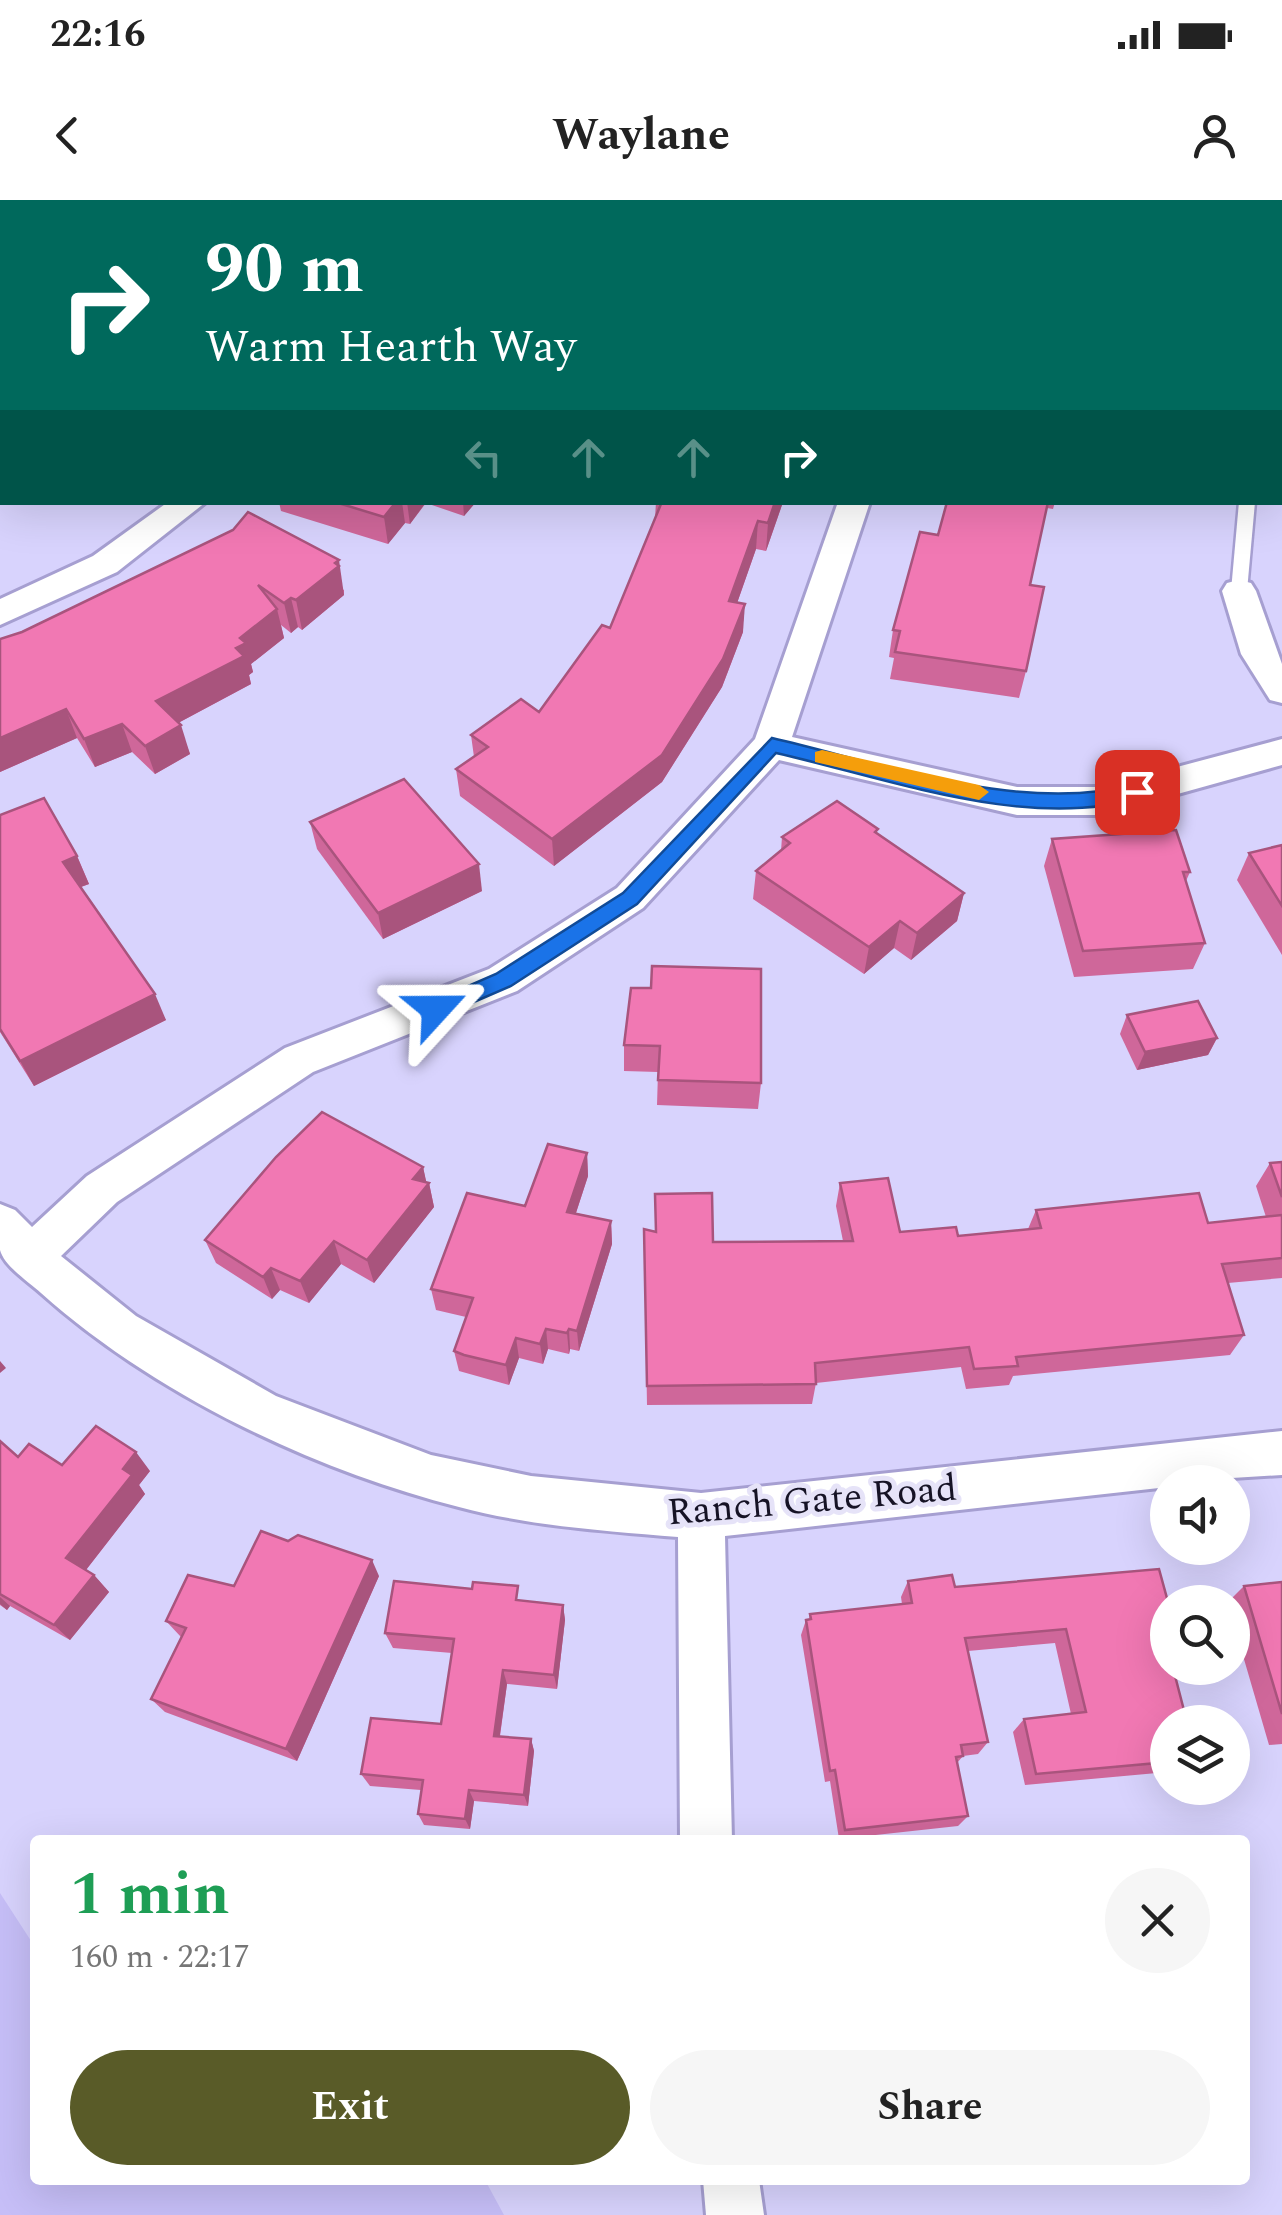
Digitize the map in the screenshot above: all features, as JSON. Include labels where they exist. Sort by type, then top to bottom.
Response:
[{"type":"street","points":[[0,613],[105,564],[186,505]]},
{"type":"street","points":[[30,1257],[102,1189],[299,1060],[504,980],[630,898],[772,745],[853,505]]},
{"type":"street","points":[[1239,590],[1258,654],[1282,691]]},
{"type":"street","points":[[772,745],[1016,801],[1102,801],[1282,752]]},
{"type":"street","name":"Ranch Gate Road","points":[[0,1223],[30,1257],[147,1350],[216,1391],[294,1428],[472,1489],[615,1510],[701,1516],[1282,1453]]},
{"type":"street","points":[[701,1516],[706,1835]]},
{"type":"street","points":[[732,2185],[735,2215]]},
{"type":"lane","points":[[1239,590],[1247,505]]},
{"type":"shaded area","points":[[0,1893],[30,1939],[30,2185],[488,2185],[504,2215],[0,2215]]},
{"type":"building","points":[[345,505],[394,505],[384,517]]},
{"type":"building","points":[[661,505],[774,505],[768,523],[758,521],[729,601],[745,604],[723,659],[662,755],[552,839],[456,769],[488,747],[471,735],[521,699],[539,712],[602,625],[610,628]]},
{"type":"building","points":[[946,505],[1047,505],[1030,585],[1044,587],[1026,671],[895,652],[900,631],[893,630],[920,532],[938,535]]},
{"type":"building","points":[[248,512],[339,560],[335,563],[339,566],[296,600],[291,598],[284,603],[258,585],[277,609],[240,638],[246,643],[236,648],[244,656],[156,701],[181,725],[145,746],[122,724],[84,739],[66,709],[0,738],[0,639],[233,530]]},
{"type":"building","points":[[404,779],[479,864],[378,913],[310,822]]},
{"type":"building","points":[[44,798],[77,856],[63,862],[155,994],[20,1061],[0,1029],[0,815]]},
{"type":"building","points":[[837,801],[964,893],[917,933],[900,921],[869,947],[756,871],[790,843],[782,837]]},
{"type":"building","points":[[1176,830],[1190,872],[1183,872],[1205,943],[1083,951],[1052,839]]},
{"type":"building","points":[[1282,845],[1282,906],[1249,853]]},
{"type":"building","points":[[652,966],[761,969],[761,1083],[658,1080],[660,1046],[624,1045],[631,988],[651,988]]},
{"type":"building","points":[[1198,1001],[1217,1038],[1145,1052],[1127,1015]]},
{"type":"building","points":[[322,1112],[423,1167],[413,1179],[429,1183],[367,1260],[334,1241],[300,1281],[271,1268],[263,1277],[205,1240],[276,1157]]},
{"type":"building","points":[[548,1144],[587,1153],[567,1212],[611,1221],[577,1331],[546,1329],[540,1344],[516,1338],[506,1365],[454,1351],[473,1298],[431,1289],[467,1193],[525,1206]]},
{"type":"building","points":[[1282,1162],[1282,1197],[1270,1163]]},
{"type":"building","points":[[888,1178],[900,1232],[956,1227],[958,1236],[1041,1228],[1036,1210],[1199,1193],[1208,1223],[1282,1215],[1282,1258],[1222,1264],[1244,1335],[1016,1357],[1018,1366],[974,1369],[969,1347],[815,1363],[816,1384],[647,1386],[644,1229],[656,1232],[655,1194],[712,1193],[713,1242],[853,1241],[840,1183]]},
{"type":"building","points":[[96,1426],[136,1452],[123,1469],[132,1475],[66,1558],[94,1575],[54,1625],[0,1594],[0,1441],[18,1457],[29,1444],[62,1465]]},
{"type":"building","points":[[261,1531],[288,1541],[298,1535],[372,1560],[286,1749],[151,1699],[186,1628],[166,1621],[188,1575],[234,1586]]},
{"type":"building","points":[[1159,1569],[1163,1585],[1150,1585],[1150,1685],[1177,1685],[1183,1705],[1150,1705],[1150,1764],[1036,1774],[1024,1719],[1086,1712],[1066,1629],[965,1638],[988,1742],[961,1745],[963,1756],[956,1757],[968,1816],[845,1830],[835,1770],[830,1771],[806,1620],[811,1619],[810,1614],[912,1603],[908,1581],[952,1575],[955,1587]]},
{"type":"building","points":[[394,1581],[472,1589],[473,1582],[518,1586],[516,1600],[563,1605],[554,1675],[503,1670],[494,1736],[531,1739],[524,1795],[469,1790],[465,1819],[418,1814],[423,1780],[361,1774],[371,1718],[441,1724],[454,1639],[385,1633]]},
{"type":"building","points":[[1282,1582],[1282,1714],[1250,1606],[1250,1585]]},
{"type":"slow traffic","points":[[822,757],[979,792]]},
{"type":"route","points":[[436,1009],[504,980],[630,898],[772,745],[1016,801],[1102,801],[1137,792]]}]
